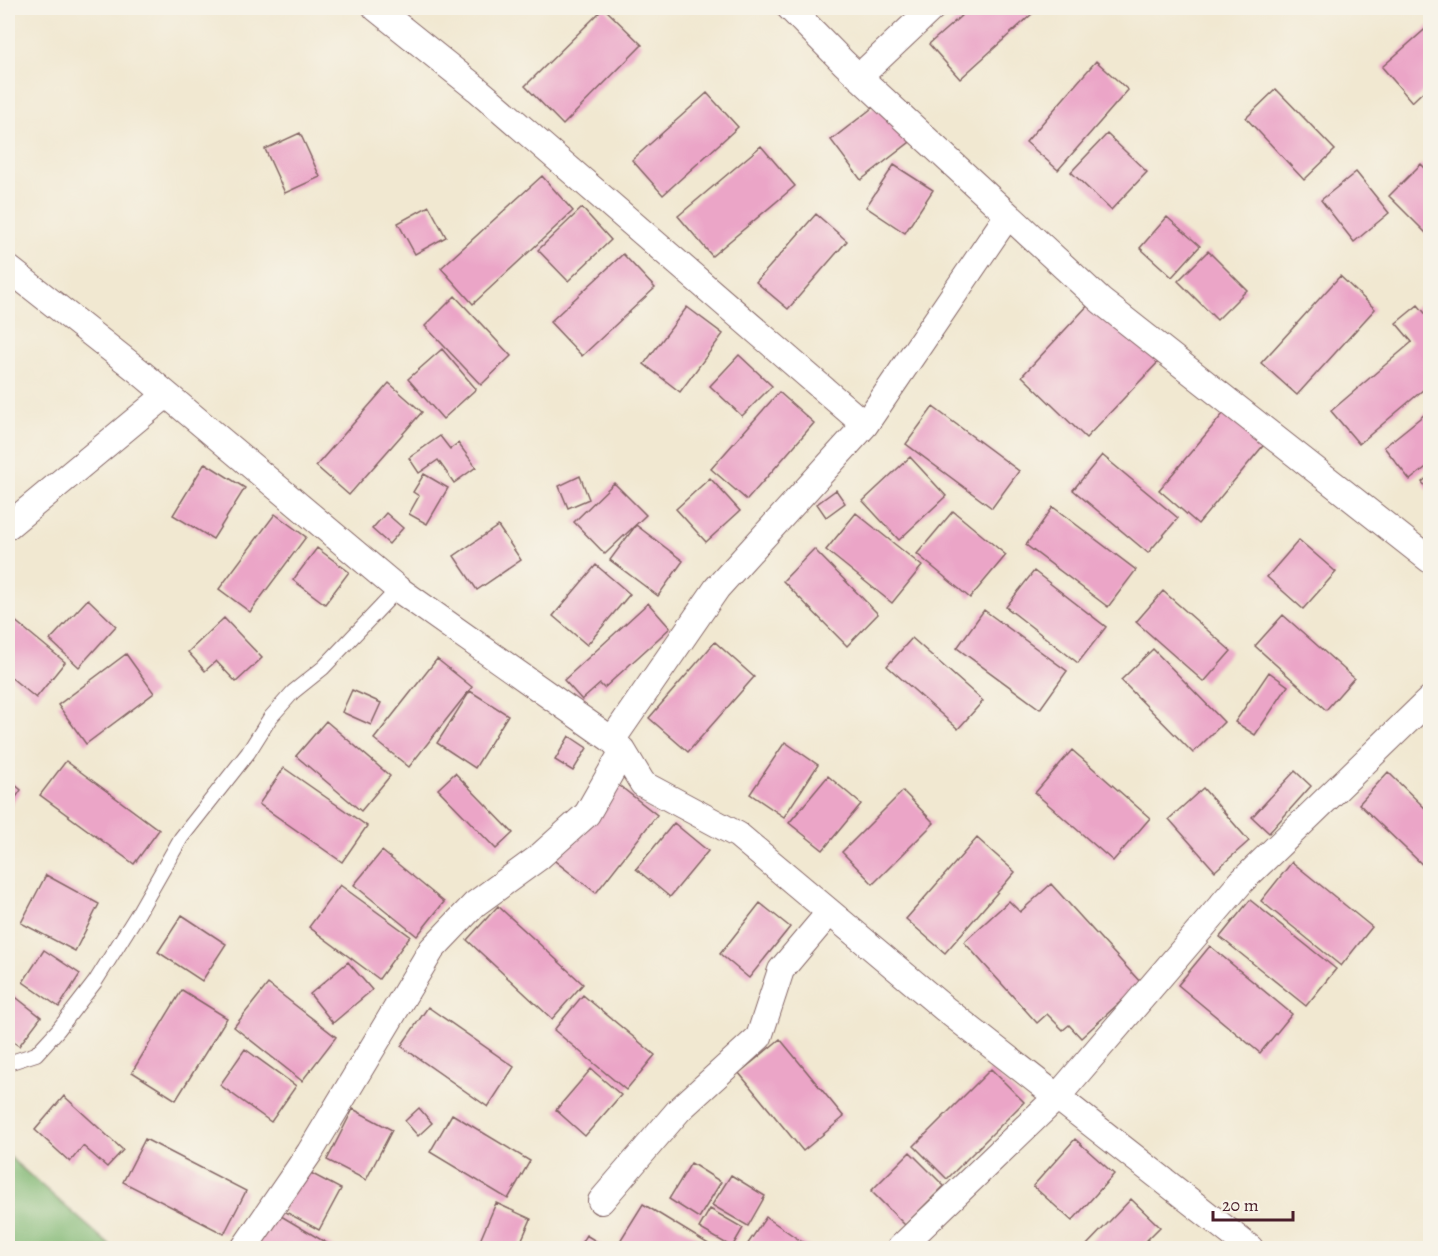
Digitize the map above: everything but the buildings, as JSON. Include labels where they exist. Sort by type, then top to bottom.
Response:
[{"type":"street","points":[[376,8],[477,89],[865,424]]},
{"type":"street","points":[[790,8],[859,77],[1101,301],[1431,560]]},
{"type":"street","points":[[859,77],[932,8]]},
{"type":"street","points":[[244,1248],[310,1152],[432,949],[475,904],[538,858],[587,814],[618,746],[717,588],[865,424],[1008,215]]},
{"type":"street","points":[[8,268],[166,395],[398,589],[618,746],[643,784],[738,835],[829,913],[1057,1097],[1250,1248]]},
{"type":"street","points":[[8,526],[166,395]]},
{"type":"street","points":[[900,1248],[1057,1097],[1242,881],[1431,699]]},
{"type":"street","points":[[601,1201],[679,1110],[759,1036],[781,970],[829,913]]},
{"type":"lane","points":[[8,1064],[36,1054],[58,1030],[95,982],[180,838],[248,753],[270,718],[293,692],[323,668],[398,589]]},
{"type":"green space","points":[[8,1155],[15,1162],[113,1248],[8,1248]]}]
